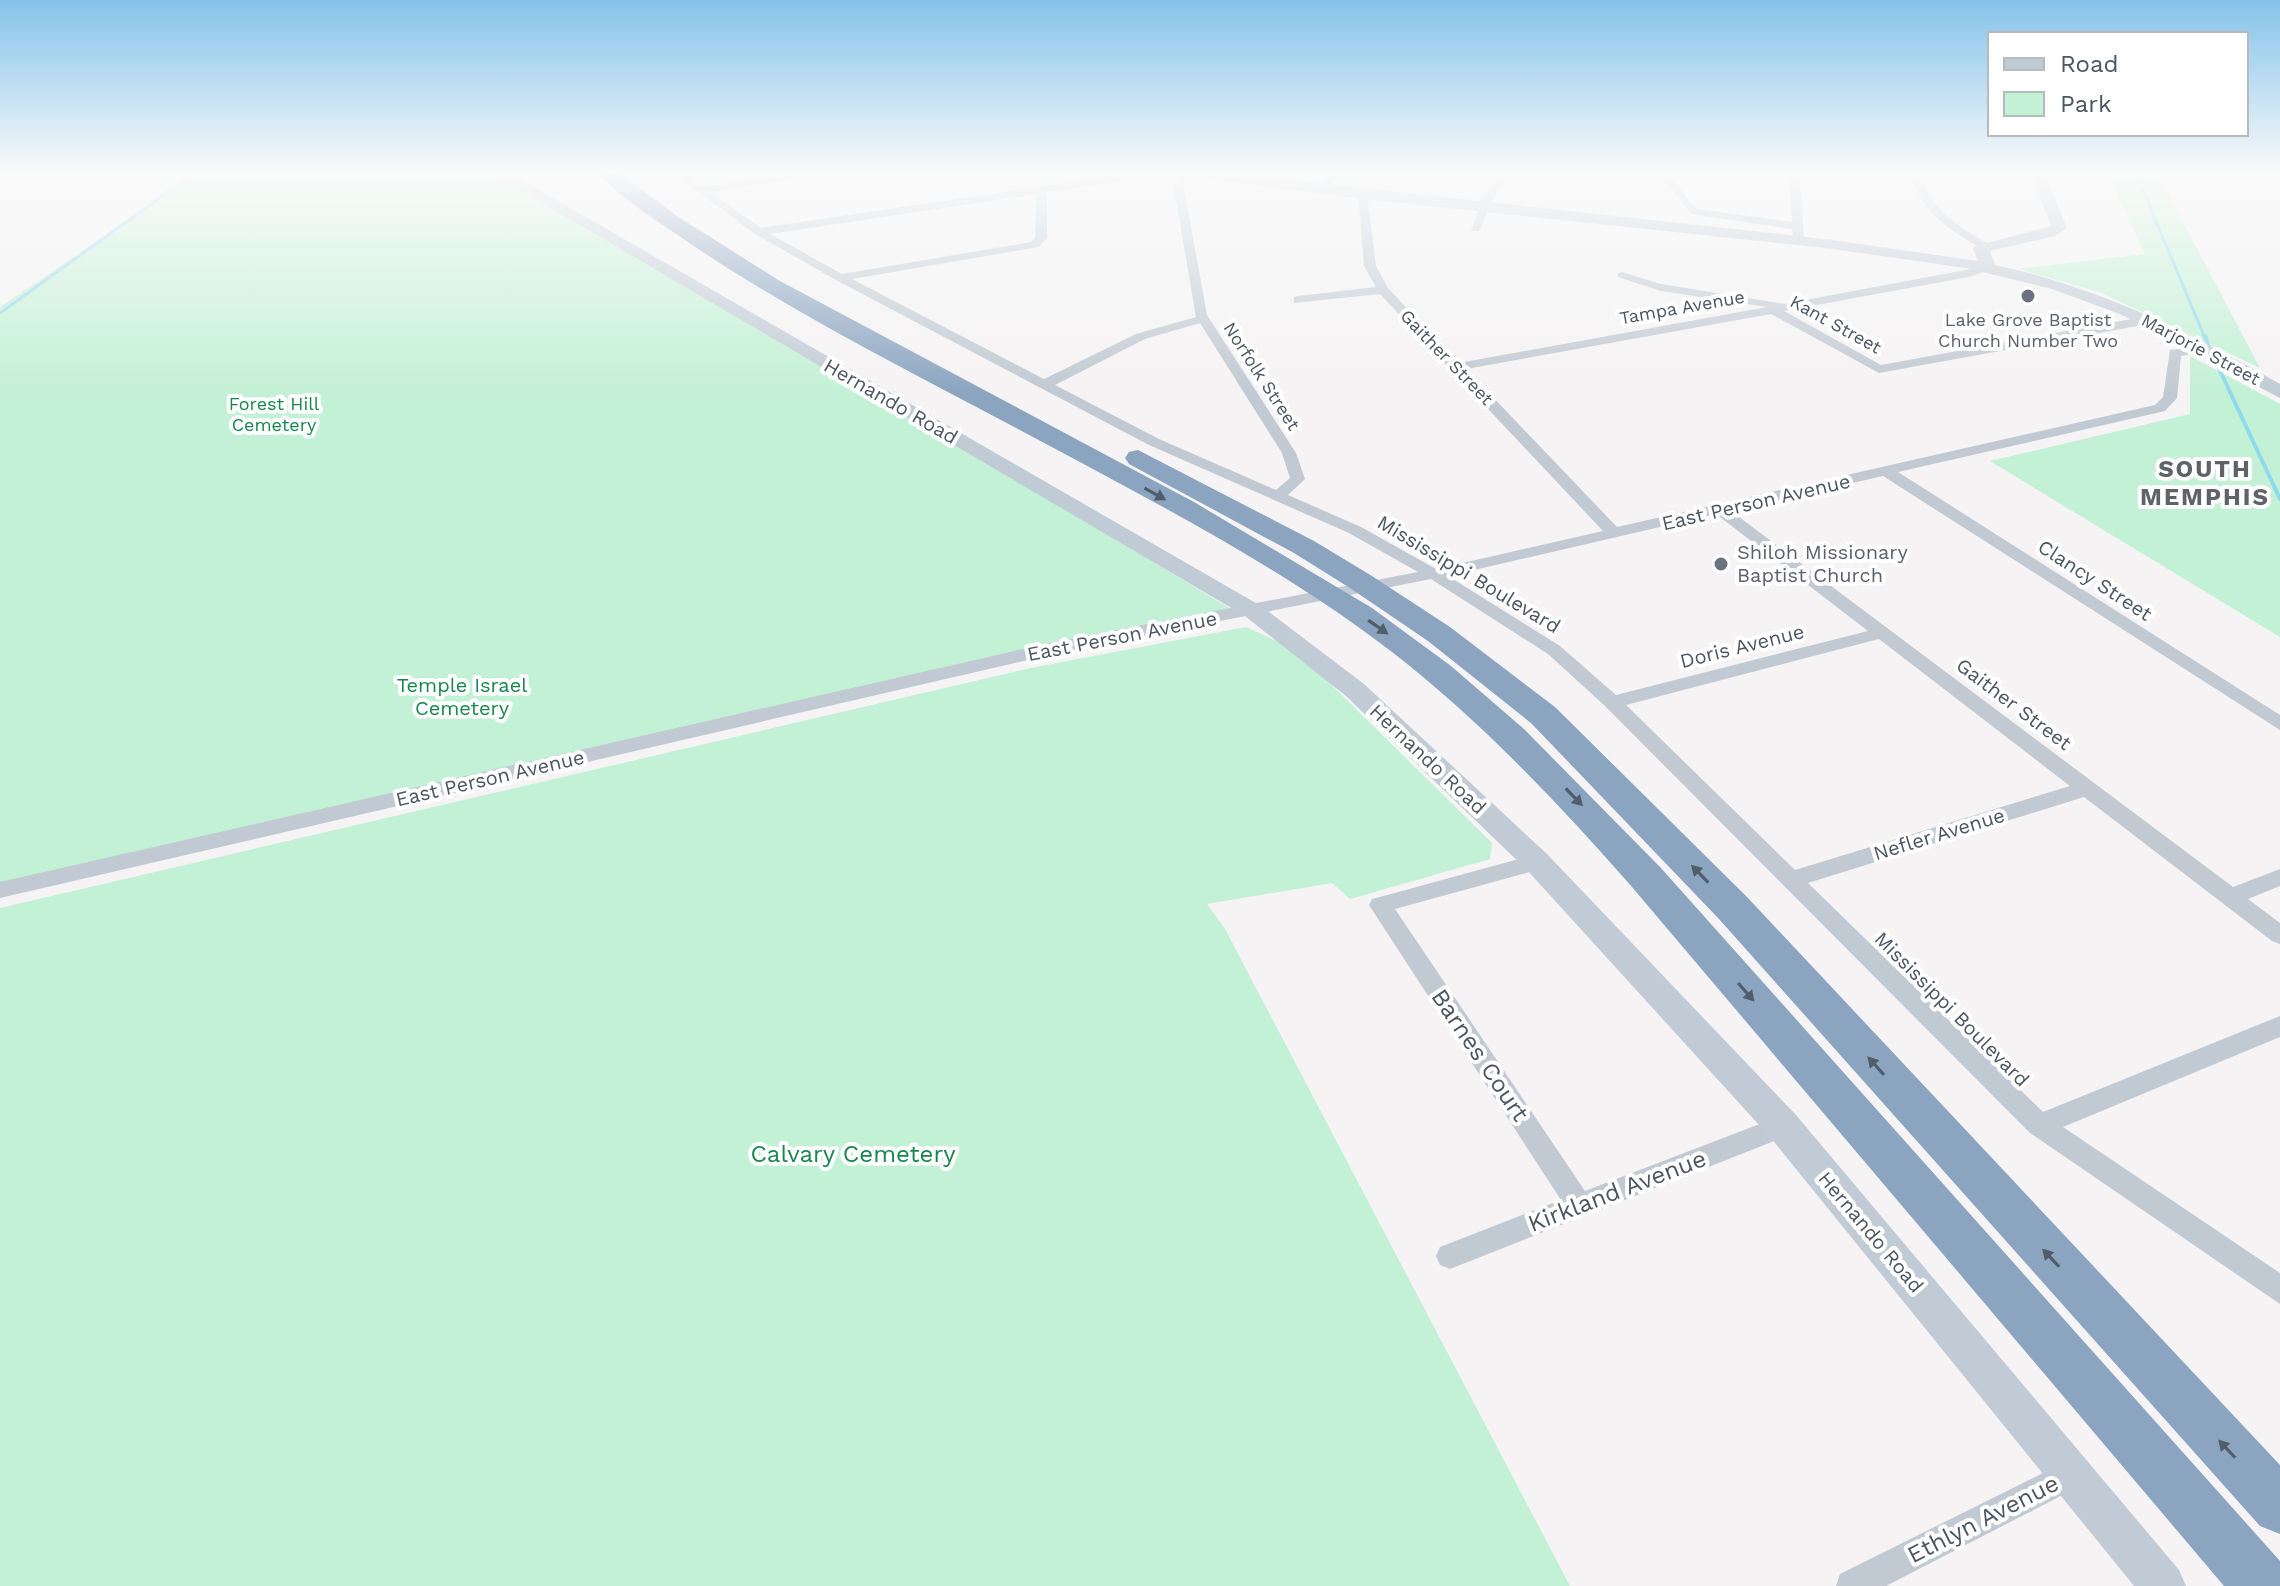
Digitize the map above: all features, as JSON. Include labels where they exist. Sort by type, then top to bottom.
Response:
[{"type":"highway","points":[[710,245],[780,290],[1214,527],[1306,581],[1400,643],[1484,710],[1578,801],[1646,877],[2263,1586]]},
{"type":"highway","points":[[744,245],[787,272],[1304,547],[1394,603],[1505,684],[1575,746],[1733,908],[2280,1506]]},
{"type":"street","name":"Hernando Road","points":[[624,245],[1253,611],[1355,690],[1537,862],[1783,1126],[2163,1586]]},
{"type":"street","name":"Mississippi Boulevard","points":[[782,245],[1154,442],[1355,530],[1434,574],[1554,650],[1612,702],[2039,1125],[2280,1290]]},
{"type":"street","points":[[840,278],[1035,245]]},
{"type":"street","name":"Norfolk Street","points":[[1189,245],[1203,319],[1289,453],[1298,479],[1277,497]]},
{"type":"street","name":"Gaither Street","points":[[1368,245],[1370,266],[1383,290],[1614,533]]},
{"type":"street","name":"Marjorie Street","points":[[1866,245],[1988,267],[2070,290],[2148,320],[2225,361],[2271,380],[2280,392]]},
{"type":"street","points":[[1988,267],[1981,249],[1991,245]]},
{"type":"street","name":"Tampa Avenue","points":[[1457,367],[1969,274],[1988,267]]},
{"type":"street","points":[[1622,275],[1650,285],[1756,299],[1780,309]]},
{"type":"street","points":[[1298,300],[1383,290]]},
{"type":"street","name":"Kant Street","points":[[1780,309],[1879,369],[2148,320]]},
{"type":"street","points":[[1044,385],[1144,334],[1166,325],[1203,319]]},
{"type":"street","name":"East Person Avenue","points":[[0,890],[1054,648],[1434,574],[2160,408],[2170,398],[2175,353],[2202,348]]},
{"type":"street","name":"Clancy Street","points":[[1887,472],[2280,724]]},
{"type":"street","name":"Gaither Street","points":[[1720,510],[2280,935]]},
{"type":"street","name":"Doris Avenue","points":[[1612,702],[1883,633]]},
{"type":"street","name":"Nefler Avenue","points":[[1790,880],[2088,788]]},
{"type":"street","name":"Barnes Court","points":[[1537,862],[1380,905],[1580,1206]]},
{"type":"street","points":[[2231,897],[2280,877]]},
{"type":"street","points":[[2039,1125],[2280,1026]]},
{"type":"street","name":"Kirkland Avenue","points":[[1450,1256],[1783,1126]]},
{"type":"street","name":"Ethlyn Avenue","points":[[1852,1586],[2071,1474]]},
{"type":"green space","name":"Forest Hill Cemetery","points":[[91,245],[616,245],[1231,609],[0,884],[0,307]]},
{"type":"green space","points":[[2141,245],[2195,245],[2260,368],[2102,293],[2019,269],[2145,254]]},
{"type":"green space","points":[[2190,356],[2280,404],[2280,637],[1990,461],[2190,414]]},
{"type":"green space","name":"Calvary Cemetery","points":[[1246,627],[1296,650],[1492,843],[1490,859],[1350,899],[1332,883],[1207,904],[1225,929],[1570,1586],[0,1586],[0,908],[1031,668]]},
{"type":"waterway","points":[[0,313],[94,245]]},
{"type":"waterway","points":[[2166,245],[2205,338]]},
{"type":"waterway","points":[[2205,336],[2209,347]]},
{"type":"waterway","points":[[2215,360],[2280,499]]},
{"type":"place","name":"Lake Grove Baptist Church Number Two","points":[[2028,296]]},
{"type":"place","name":"Shiloh Missionary Baptist Church","points":[[1721,564]]},
{"type":"district","name":"SOUTH MEMPHIS","points":[[2205,483]]},
{"type":"park label","name":"Temple Israel Cemetery","points":[[462,696]]}]
